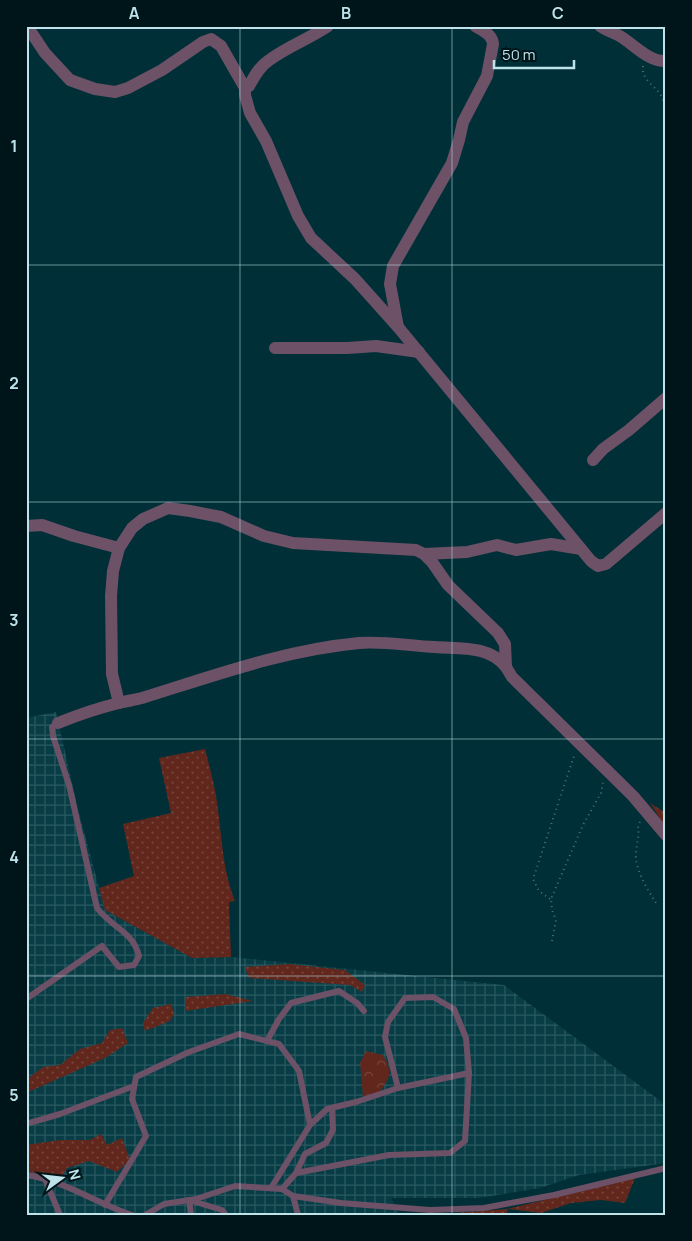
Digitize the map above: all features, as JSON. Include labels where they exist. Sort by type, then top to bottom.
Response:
[{"type":"street","points":[[27,26],[45,53],[70,80],[95,89],[115,92],[128,88],[162,70],[203,42],[211,39],[221,46],[245,88],[250,112],[266,141],[298,216],[312,238],[355,279],[398,327],[591,561],[598,566],[606,564],[666,513]]},
{"type":"street","points":[[245,88],[249,86],[260,68],[268,61],[311,38],[328,26]]},
{"type":"street","points":[[398,327],[390,284],[393,266],[452,164],[463,122],[487,76],[493,39],[489,34],[475,26]]},
{"type":"street","points":[[600,26],[649,56],[660,61],[666,61]]},
{"type":"street","points":[[274,348],[376,346],[419,352]]},
{"type":"street","points":[[593,460],[603,449],[629,430],[666,398]]},
{"type":"street","points":[[119,703],[112,674],[111,596],[113,571],[119,548],[132,528],[142,518],[168,508],[221,517],[264,536],[293,543],[416,550],[424,554],[432,562],[448,585],[498,633],[505,644],[506,667]]},
{"type":"street","points":[[26,526],[42,525],[119,548]]},
{"type":"street","points":[[424,554],[467,552],[497,545],[516,550],[551,544],[581,549]]},
{"type":"street","points":[[58,723],[76,715],[140,699],[239,667],[299,653],[358,644],[469,648],[500,660],[512,677],[606,769],[666,835]]},
{"type":"lane","points":[[26,999],[102,946],[119,966],[134,965],[139,956],[136,945],[126,934],[104,918],[97,908],[68,785],[53,736],[52,727],[58,723]]},
{"type":"lane","points":[[267,1041],[279,1018],[292,1003],[339,991],[357,1003],[364,1011]]},
{"type":"lane","points":[[296,1173],[389,1155],[450,1153],[465,1141],[469,1073],[466,1038],[454,1009],[433,997],[404,998],[388,1022],[386,1037],[398,1088]]},
{"type":"lane","points":[[105,1205],[146,1136],[132,1098],[136,1077],[189,1052],[239,1034],[279,1044],[298,1071],[310,1125]]},
{"type":"lane","points":[[271,1188],[310,1125],[327,1109],[356,1102],[398,1088],[469,1073]]},
{"type":"lane","points":[[26,1124],[60,1114],[134,1086]]},
{"type":"lane","points":[[282,1189],[296,1173],[305,1154],[326,1143],[333,1130],[332,1108]]},
{"type":"lane","points":[[148,1214],[164,1204],[189,1200],[235,1186],[282,1189],[293,1196],[341,1203],[430,1210],[484,1208],[554,1195],[666,1168]]},
{"type":"lane","points":[[26,1175],[45,1179],[118,1212],[132,1215]]},
{"type":"lane","points":[[45,1179],[60,1215]]},
{"type":"lane","points":[[293,1196],[298,1215]]},
{"type":"lane","points":[[189,1200],[191,1215]]},
{"type":"lane","points":[[189,1200],[222,1210],[226,1215]]},
{"type":"path","points":[[649,56],[643,64],[642,72],[661,95],[666,110]]},
{"type":"path","points":[[551,899],[539,891],[533,879],[578,741]]},
{"type":"path","points":[[552,941],[556,920],[552,910],[551,899],[583,825],[601,793],[606,769]]},
{"type":"path","points":[[646,812],[638,826],[636,858],[644,883],[656,903]]},
{"type":"shaded area","points":[[56,712],[78,809],[105,910],[192,958],[231,957],[504,985],[666,1105],[666,1163],[579,1175],[540,1188],[479,1198],[391,1198],[400,1215],[26,1215],[26,718]]},
{"type":"green space","points":[[205,749],[216,794],[225,867],[235,901],[229,902],[231,957],[192,958],[105,910],[99,888],[134,876],[123,824],[171,813],[159,758]]},
{"type":"green space","points":[[650,803],[666,813],[666,828]]},
{"type":"green space","points":[[289,964],[345,970],[365,985],[362,992],[350,985],[249,978],[245,967]]},
{"type":"green space","points":[[225,994],[253,1001],[185,1011],[186,997]]},
{"type":"green space","points":[[171,1004],[174,1014],[170,1021],[145,1031],[143,1023],[153,1008]]},
{"type":"green space","points":[[122,1028],[128,1043],[105,1058],[26,1093],[26,1080],[43,1067],[60,1065],[80,1049],[102,1043],[110,1030]]},
{"type":"green space","points":[[366,1051],[383,1055],[389,1068],[387,1082],[376,1097],[363,1096],[360,1063]]},
{"type":"green space","points":[[101,1134],[107,1145],[122,1138],[130,1160],[117,1172],[89,1161],[67,1168],[60,1179],[26,1171],[26,1145],[60,1140],[90,1140]]},
{"type":"green space","points":[[635,1178],[625,1203],[601,1200],[571,1203],[541,1213],[508,1209],[506,1215],[453,1215],[453,1213],[507,1209]]}]
